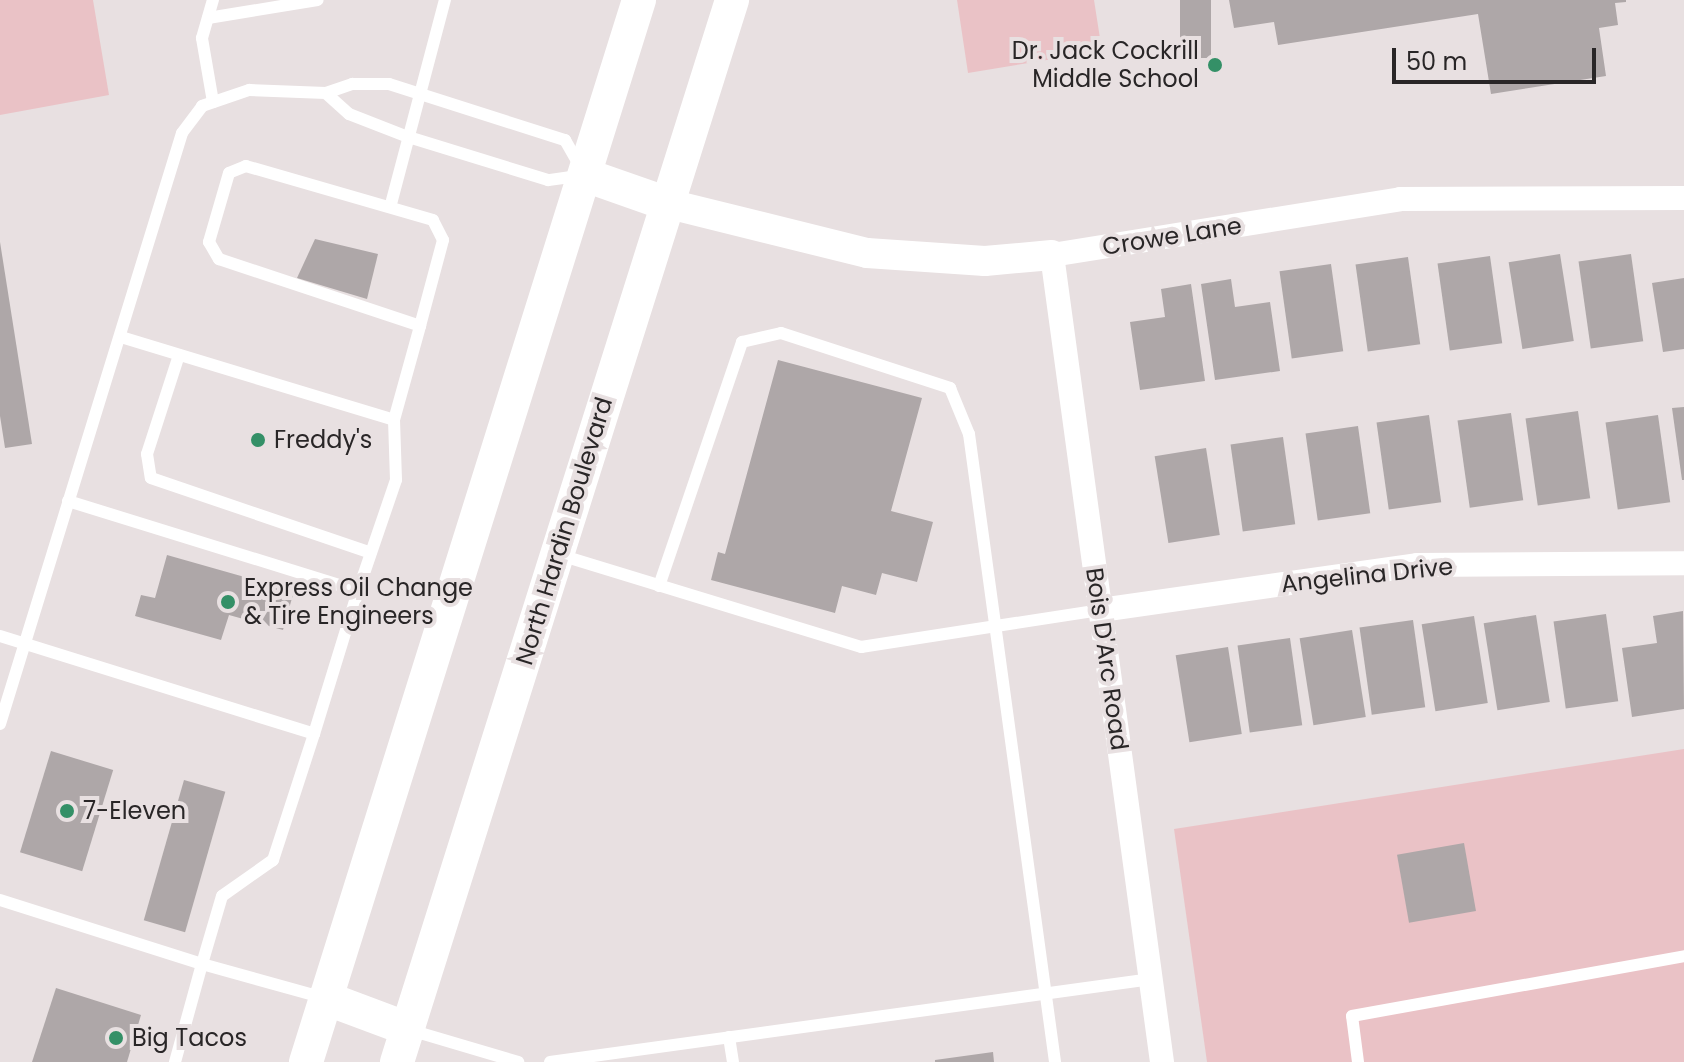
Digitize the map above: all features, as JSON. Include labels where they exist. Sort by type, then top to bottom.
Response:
[{"type":"main road","points":[[306,1062],[639,0]]},
{"type":"main road","name":"North Hardin Boulevard","points":[[397,1062],[665,203],[732,0]]},
{"type":"main road","points":[[585,175],[665,203]]},
{"type":"main road","points":[[325,998],[408,1029]]},
{"type":"street","name":"Crowe Lane","points":[[665,203],[867,253],[985,261],[1052,255],[1400,199],[1684,198]]},
{"type":"street","name":"Bois D'Arc Road","points":[[1052,255],[1162,1062]]},
{"type":"street","name":"Angelina Drive","points":[[1101,610],[1417,565],[1684,563]]},
{"type":"lane","points":[[213,0],[202,38],[213,102]]},
{"type":"lane","points":[[208,18],[318,0]]},
{"type":"lane","points":[[391,204],[445,0]]},
{"type":"lane","points":[[0,724],[182,133],[213,102],[249,90],[326,93],[352,84],[421,94],[565,140],[585,175],[548,180],[408,137],[349,114],[326,93]]},
{"type":"lane","points":[[175,1062],[222,896],[273,860],[396,480],[394,420],[420,326],[443,240],[433,220],[391,204],[246,166],[229,173],[209,242],[242,272],[420,326]]},
{"type":"lane","points":[[659,586],[732,355],[742,342],[781,333],[950,388],[969,434],[1055,1062]]},
{"type":"lane","points":[[121,337],[394,420]]},
{"type":"lane","points":[[179,355],[147,454],[151,478],[371,553]]},
{"type":"lane","points":[[68,501],[358,591]]},
{"type":"lane","points":[[557,553],[844,645],[1101,610]]},
{"type":"lane","points":[[0,636],[314,734]]},
{"type":"lane","points":[[0,900],[202,964],[325,998]]},
{"type":"lane","points":[[1358,1062],[1352,1016],[1684,956]]},
{"type":"lane","points":[[550,1062],[1046,991],[1151,979]]},
{"type":"lane","points":[[408,1029],[518,1062]]},
{"type":"lane","points":[[729,1037],[733,1062]]},
{"type":"shaded area","points":[[0,0],[93,0],[109,95],[0,115]]},
{"type":"shaded area","points":[[957,0],[1094,0],[1102,51],[968,73]]},
{"type":"shaded area","points":[[1684,749],[1684,1062],[1207,1062],[1174,829]]},
{"type":"building","points":[[1180,0],[1211,0],[1211,58],[1180,58]]},
{"type":"building","points":[[1229,0],[1626,2],[1615,3],[1618,25],[1599,28],[1606,76],[1491,94],[1478,14],[1278,45],[1274,22],[1234,28]]},
{"type":"building","points":[[315,239],[378,254],[367,299],[297,278]]},
{"type":"building","points":[[0,242],[32,444],[5,448],[0,416]]},
{"type":"building","points":[[1560,254],[1574,341],[1522,349],[1509,262]]},
{"type":"building","points":[[1631,254],[1643,341],[1591,349],[1579,261]]},
{"type":"building","points":[[1490,256],[1502,343],[1450,351],[1438,263]]},
{"type":"building","points":[[1408,257],[1420,344],[1368,352],[1356,264]]},
{"type":"building","points":[[1331,264],[1343,351],[1292,358],[1280,271]]},
{"type":"building","points":[[1684,278],[1684,349],[1663,352],[1652,283]]},
{"type":"building","points":[[1231,279],[1235,307],[1270,302],[1280,371],[1215,380],[1201,284]]},
{"type":"building","points":[[1191,284],[1205,381],[1140,390],[1130,322],[1165,317],[1161,289]]},
{"type":"building","points":[[778,360],[922,398],[891,511],[933,522],[917,582],[882,573],[876,595],[842,586],[835,613],[711,580],[718,552],[725,554]]},
{"type":"building","points":[[1684,407],[1684,480],[1682,480],[1672,408]]},
{"type":"building","points":[[1578,411],[1590,498],[1538,506],[1526,418]]},
{"type":"building","points":[[1511,413],[1523,500],[1470,508],[1458,421]]},
{"type":"building","points":[[1429,415],[1441,502],[1389,510],[1377,422]]},
{"type":"building","points":[[1658,415],[1670,502],[1618,510],[1606,422]]},
{"type":"building","points":[[1358,426],[1370,513],[1318,521],[1306,433]]},
{"type":"building","points":[[1283,437],[1295,524],[1243,532],[1231,444]]},
{"type":"building","points":[[1206,448],[1220,535],[1168,543],[1155,456]]},
{"type":"building","points":[[167,555],[294,591],[283,630],[229,615],[221,640],[135,616],[141,595],[155,598]]},
{"type":"building","points":[[1683,611],[1684,709],[1632,717],[1622,648],[1657,643],[1653,616]]},
{"type":"building","points":[[1606,614],[1618,701],[1566,709],[1554,621]]},
{"type":"building","points":[[1536,615],[1550,702],[1497,710],[1484,623]]},
{"type":"building","points":[[1474,616],[1488,703],[1435,711],[1422,624]]},
{"type":"building","points":[[1413,620],[1425,707],[1372,715],[1360,628]]},
{"type":"building","points":[[1352,630],[1366,717],[1313,725],[1300,638]]},
{"type":"building","points":[[1290,638],[1302,725],[1250,733],[1238,645]]},
{"type":"building","points":[[1228,647],[1242,734],[1189,742],[1176,655]]},
{"type":"building","name":"7-Eleven","points":[[51,751],[113,770],[82,871],[20,852]]},
{"type":"building","name":"7-Eleven","points":[[184,780],[225,792],[185,932],[144,920]]},
{"type":"building","points":[[1464,843],[1476,911],[1409,923],[1397,855]]},
{"type":"building","points":[[56,988],[141,1015],[127,1062],[32,1062]]},
{"type":"building","points":[[993,1052],[994,1062],[935,1062],[935,1060]]},
{"type":"place","name":"Dr. Jack Cockrill Middle School","points":[[1215,65]]},
{"type":"place","name":"Freddy's","points":[[258,440]]},
{"type":"place","name":"Express Oil Change & Tire Engineers","points":[[228,602]]},
{"type":"place","name":"7-Eleven","points":[[67,811]]},
{"type":"place","name":"Big Tacos","points":[[116,1038]]}]
